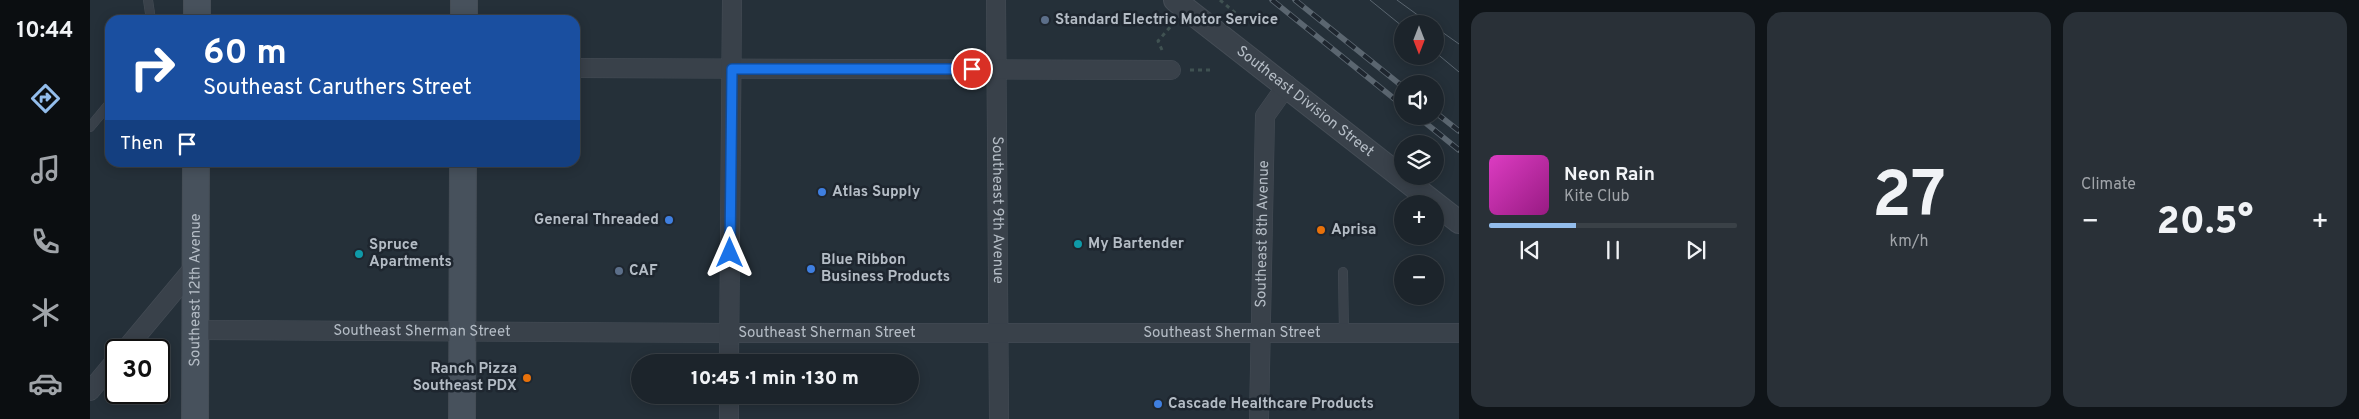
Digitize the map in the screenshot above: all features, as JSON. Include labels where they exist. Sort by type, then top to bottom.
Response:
[{"type":"main road","points":[[197,0],[197,15]]},
{"type":"main road","points":[[464,0],[464,15]]},
{"type":"main road","name":"Southeast 12th Avenue","points":[[195,419],[196,167]]},
{"type":"main road","points":[[462,419],[463,167]]},
{"type":"street","points":[[729,354],[732,0]]},
{"type":"street","name":"Southeast 9th Avenue","points":[[996,0],[999,419]]},
{"type":"street","name":"Southeast Division Street","points":[[1176,0],[1459,222]]},
{"type":"street","points":[[580,68],[1171,70]]},
{"type":"street","name":"Southeast 8th Avenue","points":[[1259,419],[1265,116],[1286,85]]},
{"type":"street","points":[[134,339],[196,265]]},
{"type":"street","name":"Southeast Sherman Street","points":[[196,330],[999,334],[1457,333]]},
{"type":"street","points":[[90,391],[105,373]]},
{"type":"street","points":[[729,404],[729,419]]},
{"type":"lane","points":[[148,0],[150,15]]},
{"type":"lane","points":[[90,127],[105,109]]},
{"type":"lane","points":[[1343,272],[1344,334]]},
{"type":"tram line","points":[[1370,0],[1394,20]]},
{"type":"tram line","points":[[1397,0],[1418,15]]},
{"type":"tram line","points":[[1444,33],[1459,44]]},
{"type":"tram line","points":[[1444,60],[1459,72]]},
{"type":"railway","points":[[1272,0],[1394,99]]},
{"type":"railway","points":[[1295,0],[1394,80]]},
{"type":"railway","points":[[1444,119],[1459,131]]},
{"type":"railway","points":[[1428,125],[1459,150]]},
{"type":"place","name":"Standard Electric Motor Service","points":[[1045,20]]},
{"type":"place","name":"Atlas Supply","points":[[822,192]]},
{"type":"place","name":"General Threaded","points":[[669,220]]},
{"type":"place","name":"Aprisa","points":[[1321,230]]},
{"type":"place","name":"My Bartender","points":[[1078,244]]},
{"type":"place","name":"Spruce Apartments","points":[[359,254]]},
{"type":"place","name":"Blue Ribbon Business Products","points":[[811,269]]},
{"type":"place","name":"CAF","points":[[619,271]]},
{"type":"place","name":"Ranch Pizza Southeast PDX","points":[[527,378]]},
{"type":"place","name":"Cascade Healthcare Products","points":[[1158,404]]},
{"type":"route","points":[[730,253],[732,69],[972,69]]}]
